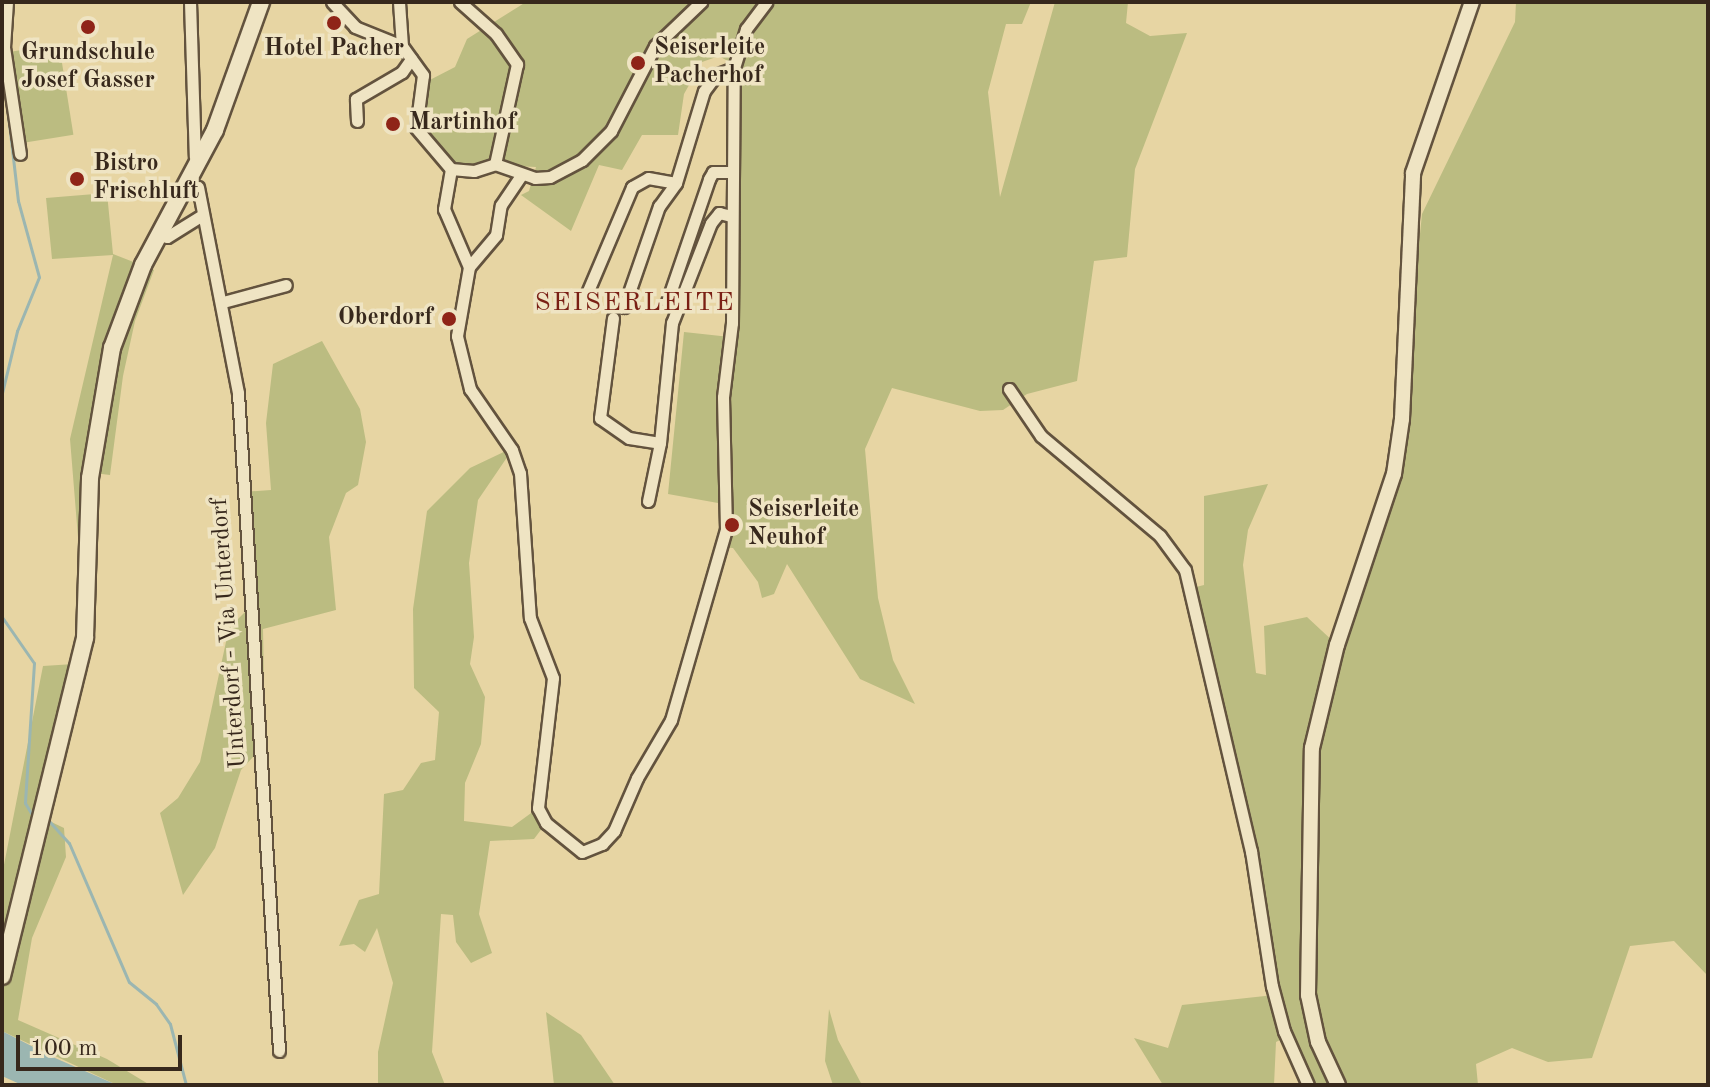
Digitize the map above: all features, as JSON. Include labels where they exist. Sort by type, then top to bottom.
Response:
[{"type":"main road","points":[[2,976],[85,638],[90,478],[105,379],[119,324],[159,235],[215,130],[261,2]]},
{"type":"street","points":[[7,2],[4,47],[20,154]]},
{"type":"street","points":[[190,2],[195,157]]},
{"type":"street","points":[[332,2],[355,27],[402,46]]},
{"type":"street","points":[[399,2],[402,46],[424,83],[416,128],[451,169]]},
{"type":"street","points":[[460,2],[513,52],[517,64],[495,164]]},
{"type":"street","points":[[451,169],[495,164],[520,177],[550,177],[593,150],[624,110],[655,46],[701,2]]},
{"type":"street","points":[[520,177],[501,205],[496,235],[469,267],[457,336],[470,389],[512,450],[520,473],[530,618],[541,641],[554,700],[538,808],[571,847],[591,851],[614,831],[637,778],[671,720],[726,529],[723,397],[732,323],[730,172],[734,68],[746,29],[766,2]]},
{"type":"street","points":[[1338,1085],[1318,1042],[1308,995],[1312,748],[1337,645],[1394,474],[1402,419],[1413,173],[1472,2]]},
{"type":"street","points":[[357,121],[356,99],[402,72],[411,59]]},
{"type":"street","points":[[624,307],[659,206],[676,183],[704,91],[716,75],[734,68]]},
{"type":"street","points":[[451,169],[444,209],[469,267]]},
{"type":"street","points":[[667,302],[709,179],[713,172],[730,172]]},
{"type":"street","points":[[582,305],[632,187],[648,178],[676,183]]},
{"type":"street","name":"Unterdorf - Via Unterdorf","points":[[198,187],[201,216],[223,302],[240,422],[279,1051]]},
{"type":"street","points":[[648,501],[660,443],[672,323],[711,223],[719,213],[731,216]]},
{"type":"street","points":[[159,235],[167,237],[201,216]]},
{"type":"street","points":[[223,302],[286,285]]},
{"type":"street","points":[[613,318],[600,418],[629,438],[660,443]]},
{"type":"street","points":[[1009,389],[1041,436],[1175,553],[1192,588],[1251,851],[1272,986],[1284,1031],[1308,1085]]},
{"type":"green space","points":[[526,2],[1031,2],[1022,24],[1006,24],[988,92],[1000,197],[1055,2],[1128,2],[1126,23],[1150,36],[1187,33],[1135,169],[1127,257],[1094,261],[1077,381],[1027,394],[1003,410],[980,411],[892,388],[865,449],[878,598],[893,660],[915,704],[860,679],[787,564],[774,594],[762,598],[758,582],[733,548],[722,547],[729,505],[668,494],[684,332],[730,337],[738,67],[719,56],[702,62],[684,94],[678,135],[642,135],[622,170],[599,165],[571,231],[521,195],[529,191],[536,167],[449,163],[416,128],[424,83],[455,67],[467,39]]},
{"type":"green space","points":[[1516,2],[1708,2],[1708,976],[1674,941],[1630,946],[1592,1058],[1548,1062],[1512,1048],[1476,1064],[1478,1085],[1300,1085],[1282,1039],[1276,1042],[1274,1085],[1163,1085],[1134,1038],[1168,1048],[1182,1005],[1275,995],[1192,588],[1204,585],[1204,496],[1268,484],[1248,530],[1243,565],[1256,673],[1266,675],[1264,626],[1307,617],[1336,644],[1398,454],[1422,214],[1515,22]]},
{"type":"green space","points":[[59,44],[73,135],[22,143],[8,52]]},
{"type":"green space","points":[[107,193],[113,254],[154,270],[135,321],[123,376],[110,475],[86,472],[80,562],[70,439],[113,255],[52,259],[46,198]]},
{"type":"green space","points":[[322,341],[360,409],[366,442],[358,485],[346,493],[329,537],[336,610],[263,629],[265,744],[241,770],[215,848],[183,895],[160,813],[178,798],[200,762],[229,628],[248,609],[241,492],[271,490],[266,423],[273,364]]},
{"type":"green space","points":[[514,447],[478,500],[469,563],[474,637],[470,664],[485,697],[481,744],[465,783],[464,821],[512,827],[538,808],[546,823],[534,839],[490,841],[479,914],[492,953],[471,963],[456,942],[453,915],[441,914],[432,1052],[445,1085],[378,1085],[378,1052],[393,983],[377,928],[365,952],[354,944],[339,946],[359,900],[379,894],[384,794],[403,790],[421,763],[435,760],[439,712],[414,688],[413,609],[427,511],[470,468]]},
{"type":"green space","points":[[74,664],[43,818],[64,828],[66,857],[32,938],[18,1020],[107,1059],[150,1085],[117,1085],[2,1031],[2,875],[43,666]]},
{"type":"green space","points":[[829,1009],[838,1040],[862,1085],[833,1085],[825,1061]]},
{"type":"green space","points":[[546,1012],[581,1035],[615,1085],[554,1085]]},
{"type":"water","points":[[2,1031],[117,1085],[22,1085],[2,1076]]},
{"type":"waterway","points":[[2,393],[17,331],[39,277],[18,201],[6,98]]},
{"type":"waterway","points":[[2,617],[34,663],[25,803],[34,818]]},
{"type":"waterway","points":[[49,821],[69,843],[129,982],[156,1004],[170,1024],[186,1085]]},
{"type":"place","name":"Hotel Pacher","points":[[334,23]]},
{"type":"place","name":"Grundschule Josef Gasser","points":[[88,27]]},
{"type":"place","name":"Seiserleite Pacherhof","points":[[638,63]]},
{"type":"place","name":"Martinhof","points":[[393,124]]},
{"type":"place","name":"Bistro Frischluft","points":[[77,179]]},
{"type":"place","name":"Oberdorf","points":[[449,319]]},
{"type":"place","name":"Seiserleite Neuhof","points":[[732,525]]},
{"type":"district","name":"SEISERLEITE","points":[[635,304]]}]
